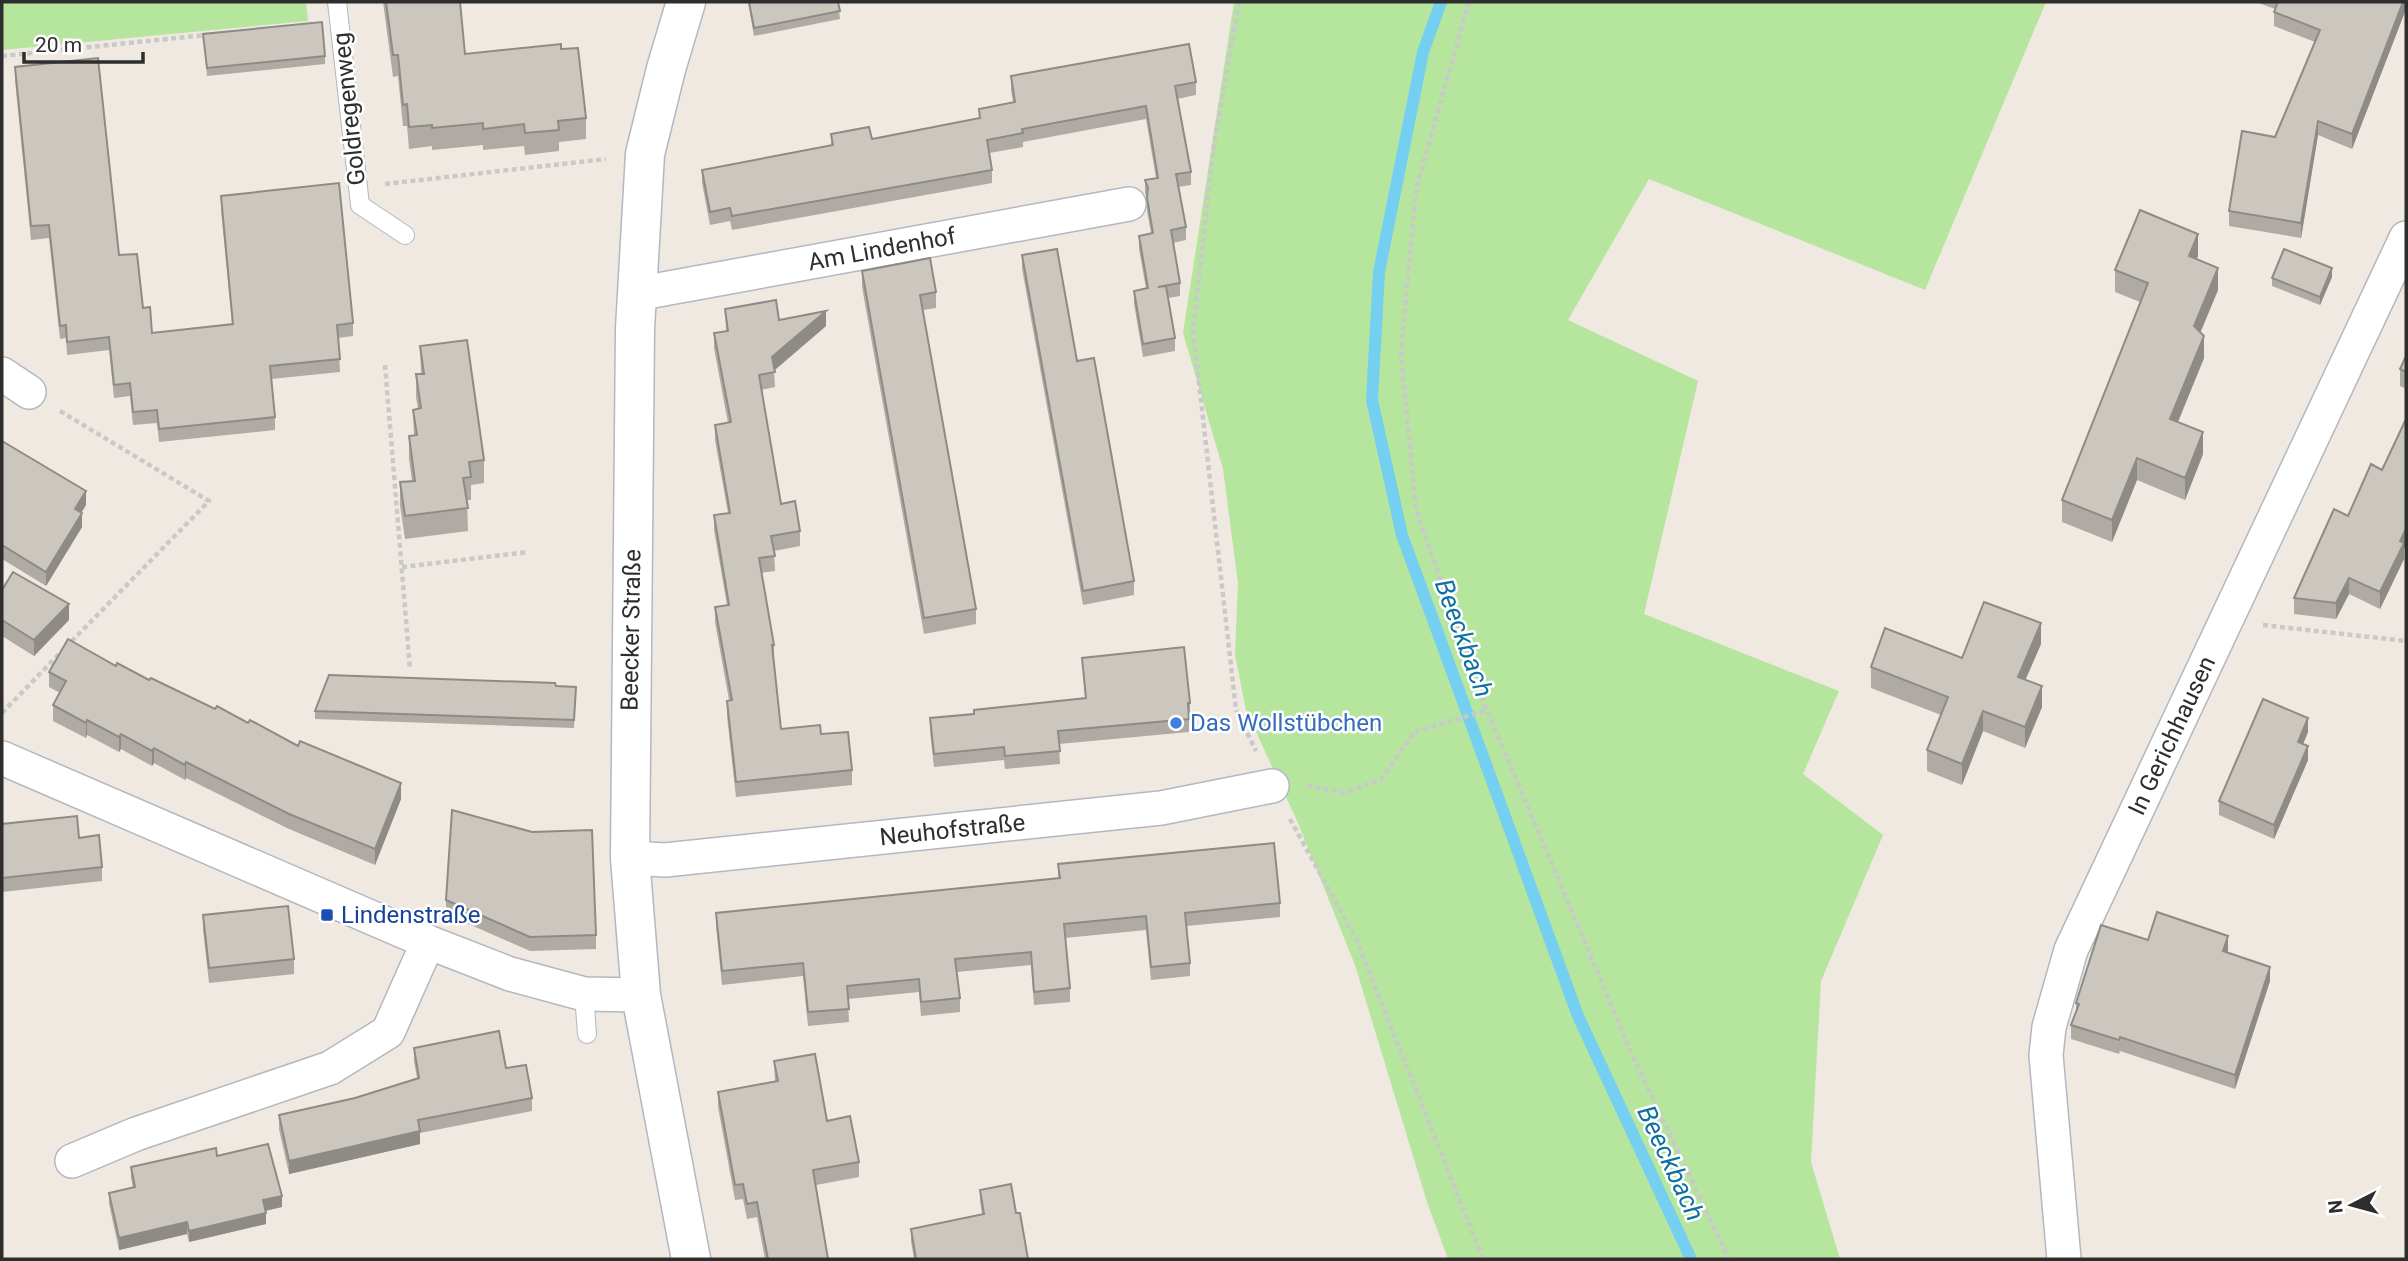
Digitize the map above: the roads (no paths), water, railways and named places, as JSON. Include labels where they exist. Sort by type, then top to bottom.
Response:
[{"type":"street","name":"Beecker Straße","points":[[686,2],[645,155],[636,294],[630,858],[641,995],[691,1259]]},
{"type":"street","name":"Am Lindenhof","points":[[636,294],[1129,204]]},
{"type":"street","name":"In Gerichhausen","points":[[2064,1259],[2046,1055],[2049,1027],[2071,950],[2406,238]]},
{"type":"street","points":[[2,374],[29,392]]},
{"type":"street","points":[[2,758],[428,942],[510,974],[584,994],[641,995]]},
{"type":"street","name":"Neuhofstraße","points":[[630,858],[665,860],[1161,808],[1272,786]]},
{"type":"street","points":[[72,1161],[136,1134],[330,1068],[388,1032],[428,942]]},
{"type":"lane","name":"Goldregenweg","points":[[337,2],[360,205],[405,235]]},
{"type":"lane","points":[[584,994],[587,1034]]},
{"type":"waterway","name":"Beeckbach","points":[[1441,2],[1423,52],[1379,272],[1372,400],[1402,535],[1578,1016],[1691,1259]]},
{"type":"place","name":"Das Wollstübchen","points":[[1176,723]]},
{"type":"place","name":"Lindenstraße","points":[[327,915]]}]
